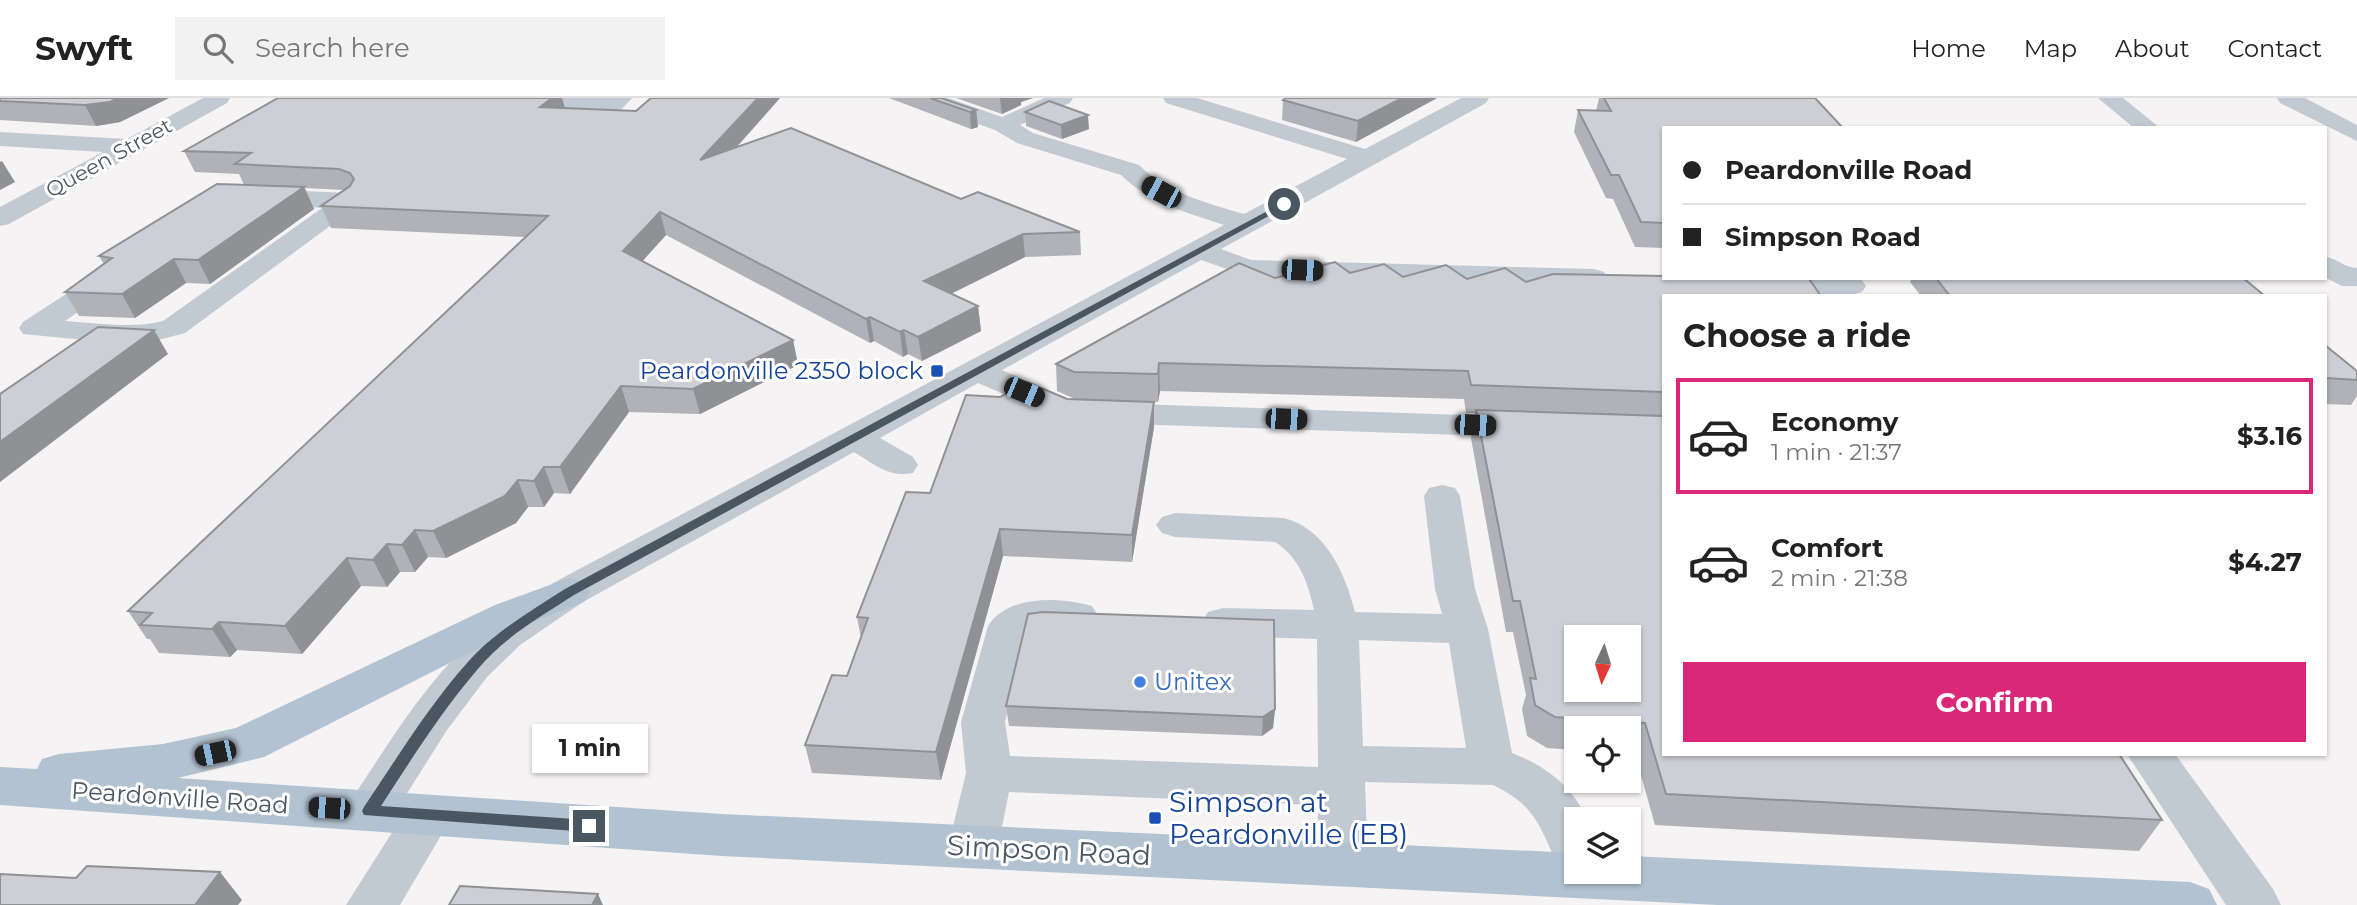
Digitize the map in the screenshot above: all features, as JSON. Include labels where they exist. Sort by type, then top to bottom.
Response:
[{"type":"main road","points":[[0,780],[163,763],[247,744],[510,615],[569,592]]},
{"type":"main road","name":"Peardonville Road","points":[[0,786],[370,811]]},
{"type":"main road","name":"Simpson Road","points":[[370,811],[722,835],[1343,865],[1564,867]]},
{"type":"main road","name":"Simpson Road","points":[[1641,871],[2190,905]]},
{"type":"street","name":"Queen Street","points":[[0,218],[219,98]]},
{"type":"street","points":[[450,98],[614,104],[621,98]]},
{"type":"street","points":[[927,98],[1003,125],[1025,138],[1130,170],[1141,181],[1182,203],[1249,224]]},
{"type":"street","points":[[1003,125],[1062,98]]},
{"type":"street","points":[[1174,98],[1368,158]]},
{"type":"street","points":[[370,811],[421,733],[473,665],[506,634],[569,592],[1478,98]]},
{"type":"street","points":[[2109,98],[2146,126]]},
{"type":"street","points":[[2288,98],[2357,134]]},
{"type":"street","points":[[0,139],[133,146]]},
{"type":"street","points":[[102,274],[34,328],[151,334],[174,327],[348,201],[235,196]]},
{"type":"street","points":[[1199,250],[1247,268],[1617,279]]},
{"type":"street","points":[[2327,266],[2342,277],[2357,277]]},
{"type":"street","points":[[1741,282],[1852,287]]},
{"type":"street","points":[[64,354],[95,332]]},
{"type":"street","points":[[977,371],[1069,412],[1554,428]]},
{"type":"street","points":[[855,437],[900,465]]},
{"type":"street","points":[[1442,496],[1455,589],[1466,629],[1492,767]]},
{"type":"street","points":[[1175,525],[1284,530],[1301,541],[1327,580],[1338,626],[1343,865]]},
{"type":"street","points":[[973,847],[989,773],[983,722],[1009,625],[1017,618],[1045,615],[1111,617]]},
{"type":"street","points":[[1191,620],[1466,629]]},
{"type":"street","points":[[2151,756],[2255,905]]},
{"type":"street","points":[[989,773],[1341,775],[1499,767],[1529,781],[1548,799],[1564,821]]},
{"type":"street","points":[[372,905],[429,815]]},
{"type":"building","points":[[0,98],[118,98],[110,102],[85,105],[0,101]]},
{"type":"building","points":[[278,98],[552,98],[540,107],[636,111],[651,98],[758,98],[700,160],[791,128],[961,199],[978,192],[1080,232],[1023,234],[924,281],[978,306],[918,337],[904,330],[900,332],[870,317],[866,319],[660,212],[623,251],[793,340],[693,389],[621,386],[560,467],[544,467],[534,481],[518,480],[505,496],[433,531],[415,530],[402,545],[387,544],[373,560],[347,558],[285,626],[219,622],[212,629],[140,625],[152,613],[128,611],[548,216],[321,206],[350,186],[354,179],[350,173],[339,169],[235,164],[251,153],[184,151]]},
{"type":"building","points":[[930,98],[941,98],[976,110],[970,112]]},
{"type":"building","points":[[1402,98],[1358,121],[1283,100]]},
{"type":"building","points":[[1604,98],[1815,98],[1841,126],[1662,126],[1662,223],[1641,222],[1619,175],[1611,175],[1578,110],[1611,111]]},
{"type":"building","points":[[1049,101],[1088,115],[1061,125],[1025,112]]},
{"type":"building","points":[[217,184],[304,187],[198,260],[174,259],[122,294],[65,292],[112,258],[99,256]]},
{"type":"building","points":[[1335,262],[1350,273],[1384,264],[1403,277],[1446,265],[1467,279],[1505,268],[1526,282],[1553,274],[1662,276],[1662,280],[1810,280],[1820,294],[1662,294],[1662,392],[1471,385],[1468,371],[1159,363],[1158,374],[1074,372],[1056,364],[1239,263],[1275,278]]},
{"type":"building","points":[[1938,280],[2245,280],[2263,294],[1948,294]]},
{"type":"building","points":[[98,327],[154,330],[0,442],[0,394]]},
{"type":"building","points":[[2327,347],[2357,371],[2357,380],[2327,378]]},
{"type":"building","points":[[1027,382],[1067,399],[1154,402],[1132,535],[1000,529],[936,752],[805,745],[832,675],[847,676],[868,618],[857,617],[906,492],[930,493],[966,395],[1000,397]]},
{"type":"building","points":[[1476,410],[1662,416],[1662,756],[2120,756],[2162,820],[1666,794],[1641,716],[1555,717],[1535,705],[1530,678],[1536,679],[1520,601],[1513,601]]},
{"type":"building","points":[[1043,612],[1274,620],[1275,709],[1263,717],[1006,706],[1028,614]]},
{"type":"building","points":[[87,866],[220,872],[195,905],[0,905],[0,874],[76,878]]},
{"type":"building","points":[[460,886],[598,894],[592,905],[449,905]]},
{"type":"place","name":"Peardonville 2350 block","points":[[937,371]]},
{"type":"place","name":"Unitex","points":[[1140,682]]},
{"type":"place","name":"Simpson at Peardonville (EB)","points":[[1155,818]]},
{"type":"route","points":[[589,826],[370,811],[421,733],[473,665],[506,634],[531,616],[569,592],[1284,204]]}]
